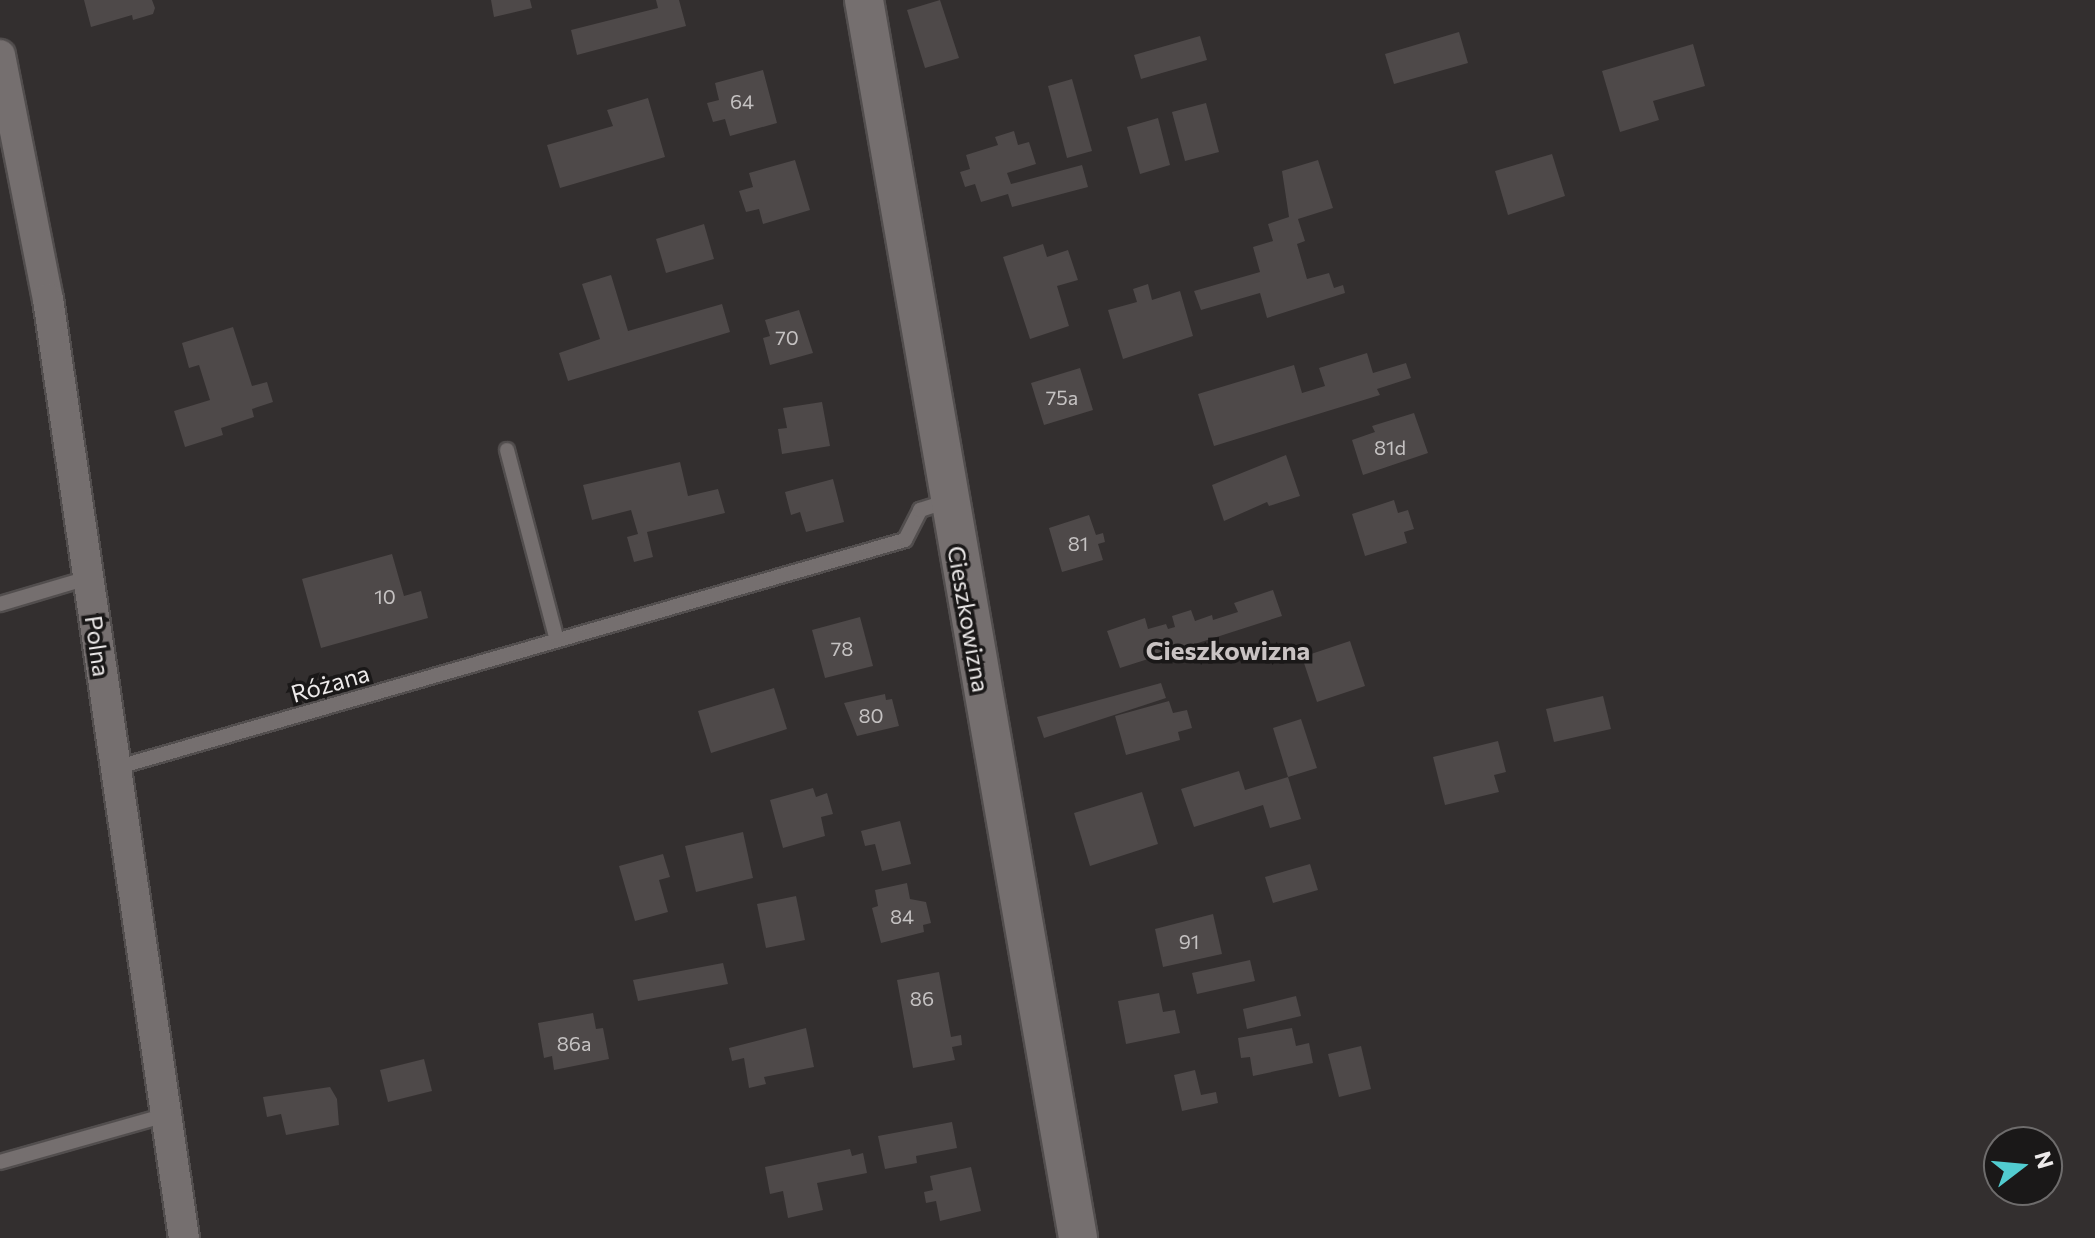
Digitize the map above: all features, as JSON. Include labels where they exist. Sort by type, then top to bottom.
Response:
[{"type":"street","name":"Cieszkowizna","points":[[864,0],[948,501],[1078,1238]]},
{"type":"street","name":"Polna","points":[[0,55],[48,299],[184,1238]]},
{"type":"lane","points":[[507,450],[557,640]]},
{"type":"lane","name":"Różana","points":[[115,768],[905,540],[920,510],[948,501]]},
{"type":"lane","points":[[0,604],[88,578]]},
{"type":"lane","points":[[0,1162],[166,1115]]},
{"type":"building","points":[[84,0],[152,0],[155,8],[153,14],[133,20],[132,15],[91,27]]},
{"type":"building","points":[[491,0],[530,0],[532,8],[494,17]]},
{"type":"building","points":[[656,0],[679,0],[686,26],[577,55],[571,30],[658,8]]},
{"type":"building","points":[[940,0],[959,58],[925,68],[907,10]]},
{"type":"building","points":[[1459,32],[1468,63],[1394,84],[1385,54]]},
{"type":"building","points":[[1200,36],[1207,60],[1141,79],[1134,55]]},
{"type":"building","points":[[1693,44],[1705,86],[1653,101],[1659,120],[1620,132],[1602,71]]},
{"type":"building","points":[[763,70],[777,123],[730,136],[725,119],[713,122],[707,103],[719,100],[715,83]]},
{"type":"building","points":[[1072,79],[1092,151],[1067,158],[1048,86]]},
{"type":"building","points":[[648,98],[665,157],[560,188],[547,145],[613,126],[607,110]]},
{"type":"building","points":[[1206,103],[1219,152],[1185,161],[1172,112]]},
{"type":"building","points":[[1158,118],[1170,165],[1140,174],[1127,127]]},
{"type":"building","points":[[1014,131],[1018,145],[1029,142],[1036,164],[1007,173],[1011,184],[1082,165],[1088,187],[1012,207],[1008,194],[981,202],[975,184],[965,187],[960,172],[970,169],[966,155],[998,145],[995,137]]},
{"type":"building","points":[[1552,154],[1565,196],[1508,215],[1495,171]]},
{"type":"building","points":[[795,160],[810,210],[763,224],[759,209],[746,212],[739,191],[753,187],[749,173]]},
{"type":"building","points":[[1318,160],[1333,208],[1298,219],[1305,241],[1297,244],[1307,279],[1329,273],[1334,288],[1343,285],[1345,293],[1267,318],[1260,293],[1201,310],[1194,291],[1260,272],[1253,247],[1273,241],[1268,224],[1289,217],[1282,171]]},
{"type":"building","points":[[704,224],[714,259],[666,273],[656,239]]},
{"type":"building","points":[[1043,244],[1047,257],[1068,250],[1078,280],[1057,286],[1069,326],[1030,339],[1003,257]]},
{"type":"building","points":[[611,275],[628,331],[722,304],[730,332],[568,381],[559,353],[600,339],[582,284]]},
{"type":"building","points":[[1148,284],[1152,300],[1180,291],[1193,336],[1123,359],[1108,310],[1137,302],[1133,289]]},
{"type":"building","points":[[799,310],[813,353],[770,365],[763,338],[770,336],[765,320]]},
{"type":"building","points":[[233,327],[252,386],[267,382],[273,402],[252,409],[254,417],[221,428],[223,435],[185,447],[174,411],[210,400],[199,365],[189,368],[182,343]]},
{"type":"building","points":[[1367,353],[1373,373],[1406,363],[1411,378],[1377,389],[1380,395],[1214,446],[1198,394],[1294,365],[1302,393],[1325,386],[1319,368]]},
{"type":"building","points":[[1080,368],[1093,410],[1044,425],[1031,383]]},
{"type":"building","points":[[822,402],[830,446],[782,454],[778,429],[787,428],[783,408]]},
{"type":"building","points":[[1414,413],[1428,453],[1363,475],[1352,440],[1375,432],[1372,426]]},
{"type":"building","points":[[1286,455],[1300,496],[1269,506],[1267,502],[1224,521],[1212,485]]},
{"type":"building","points":[[680,462],[688,496],[718,489],[725,513],[647,532],[653,557],[634,562],[627,537],[638,534],[631,510],[592,520],[583,485]]},
{"type":"building","points":[[833,479],[844,522],[806,532],[800,512],[791,515],[785,492]]},
{"type":"building","points":[[1394,500],[1398,513],[1408,510],[1414,529],[1404,532],[1407,543],[1365,556],[1352,514]]},
{"type":"building","points":[[1089,515],[1096,535],[1103,533],[1105,542],[1098,544],[1103,560],[1062,572],[1049,528]]},
{"type":"building","points":[[392,554],[404,596],[421,591],[428,618],[321,648],[302,579]]},
{"type":"building","points":[[1273,590],[1282,616],[1120,668],[1107,631],[1145,618],[1148,629],[1166,624],[1168,629],[1175,627],[1172,616],[1191,610],[1195,621],[1212,615],[1213,620],[1238,612],[1234,603]]},
{"type":"building","points":[[860,617],[873,666],[825,678],[812,630]]},
{"type":"building","points":[[1350,641],[1365,686],[1317,702],[1302,657]]},
{"type":"building","points":[[1161,683],[1166,698],[1044,738],[1037,717]]},
{"type":"building","points":[[774,688],[787,729],[711,753],[698,711]]},
{"type":"building","points":[[885,694],[886,700],[892,699],[899,726],[857,736],[844,703]]},
{"type":"building","points":[[1603,696],[1611,729],[1554,742],[1546,709]]},
{"type":"building","points":[[1169,701],[1173,713],[1187,710],[1192,728],[1178,732],[1180,740],[1126,755],[1115,716]]},
{"type":"building","points":[[1301,719],[1317,768],[1288,777],[1273,728]]},
{"type":"building","points":[[1498,741],[1506,772],[1494,775],[1499,792],[1445,805],[1433,757]]},
{"type":"building","points":[[1239,771],[1245,790],[1288,777],[1301,819],[1270,828],[1263,805],[1194,827],[1181,789]]},
{"type":"building","points":[[813,788],[816,797],[827,793],[833,814],[821,817],[825,836],[783,848],[770,800]]},
{"type":"building","points":[[1142,792],[1158,844],[1090,866],[1074,813]]},
{"type":"building","points":[[900,821],[911,864],[882,871],[875,844],[865,846],[861,831]]},
{"type":"building","points":[[743,832],[753,878],[696,892],[685,846]]},
{"type":"building","points":[[663,854],[670,877],[659,880],[668,912],[635,921],[619,866]]},
{"type":"building","points":[[1310,864],[1318,890],[1273,903],[1265,877]]},
{"type":"building","points":[[907,883],[910,899],[926,902],[931,923],[923,925],[924,932],[881,943],[872,908],[878,906],[875,890]]},
{"type":"building","points":[[796,896],[805,940],[766,948],[757,904]]},
{"type":"building","points":[[1213,914],[1222,954],[1163,967],[1155,929]]},
{"type":"building","points":[[1250,960],[1255,981],[1197,994],[1192,973]]},
{"type":"building","points":[[723,963],[728,984],[638,1001],[633,980]]},
{"type":"building","points":[[939,972],[951,1037],[961,1035],[962,1045],[952,1047],[955,1060],[913,1068],[897,980]]},
{"type":"building","points":[[1159,993],[1163,1012],[1175,1010],[1180,1033],[1126,1044],[1118,1001]]},
{"type":"building","points":[[1296,996],[1301,1016],[1247,1029],[1243,1009]]},
{"type":"building","points":[[593,1013],[596,1029],[603,1028],[609,1059],[554,1070],[552,1056],[544,1058],[538,1023]]},
{"type":"building","points":[[806,1028],[814,1067],[764,1077],[766,1084],[749,1088],[744,1058],[732,1061],[729,1048]]},
{"type":"building","points":[[1292,1028],[1296,1046],[1309,1043],[1313,1063],[1253,1076],[1250,1057],[1241,1058],[1238,1038]]},
{"type":"building","points":[[1361,1046],[1371,1089],[1339,1097],[1328,1054]]},
{"type":"building","points":[[424,1059],[432,1091],[388,1102],[380,1070]]},
{"type":"building","points":[[1195,1070],[1201,1095],[1216,1092],[1218,1103],[1182,1111],[1174,1075]]},
{"type":"building","points":[[330,1087],[337,1099],[339,1125],[286,1135],[281,1114],[267,1117],[263,1097]]},
{"type":"building","points":[[952,1122],[957,1148],[916,1156],[917,1163],[885,1169],[878,1136]]},
{"type":"building","points":[[850,1149],[852,1156],[863,1153],[867,1173],[817,1183],[823,1210],[788,1218],[783,1191],[770,1194],[765,1167]]},
{"type":"building","points":[[971,1167],[981,1211],[940,1221],[936,1201],[926,1203],[924,1192],[933,1190],[930,1176]]},
{"type":"district","name":"Cieszkowizna","points":[[1228,650]]}]
